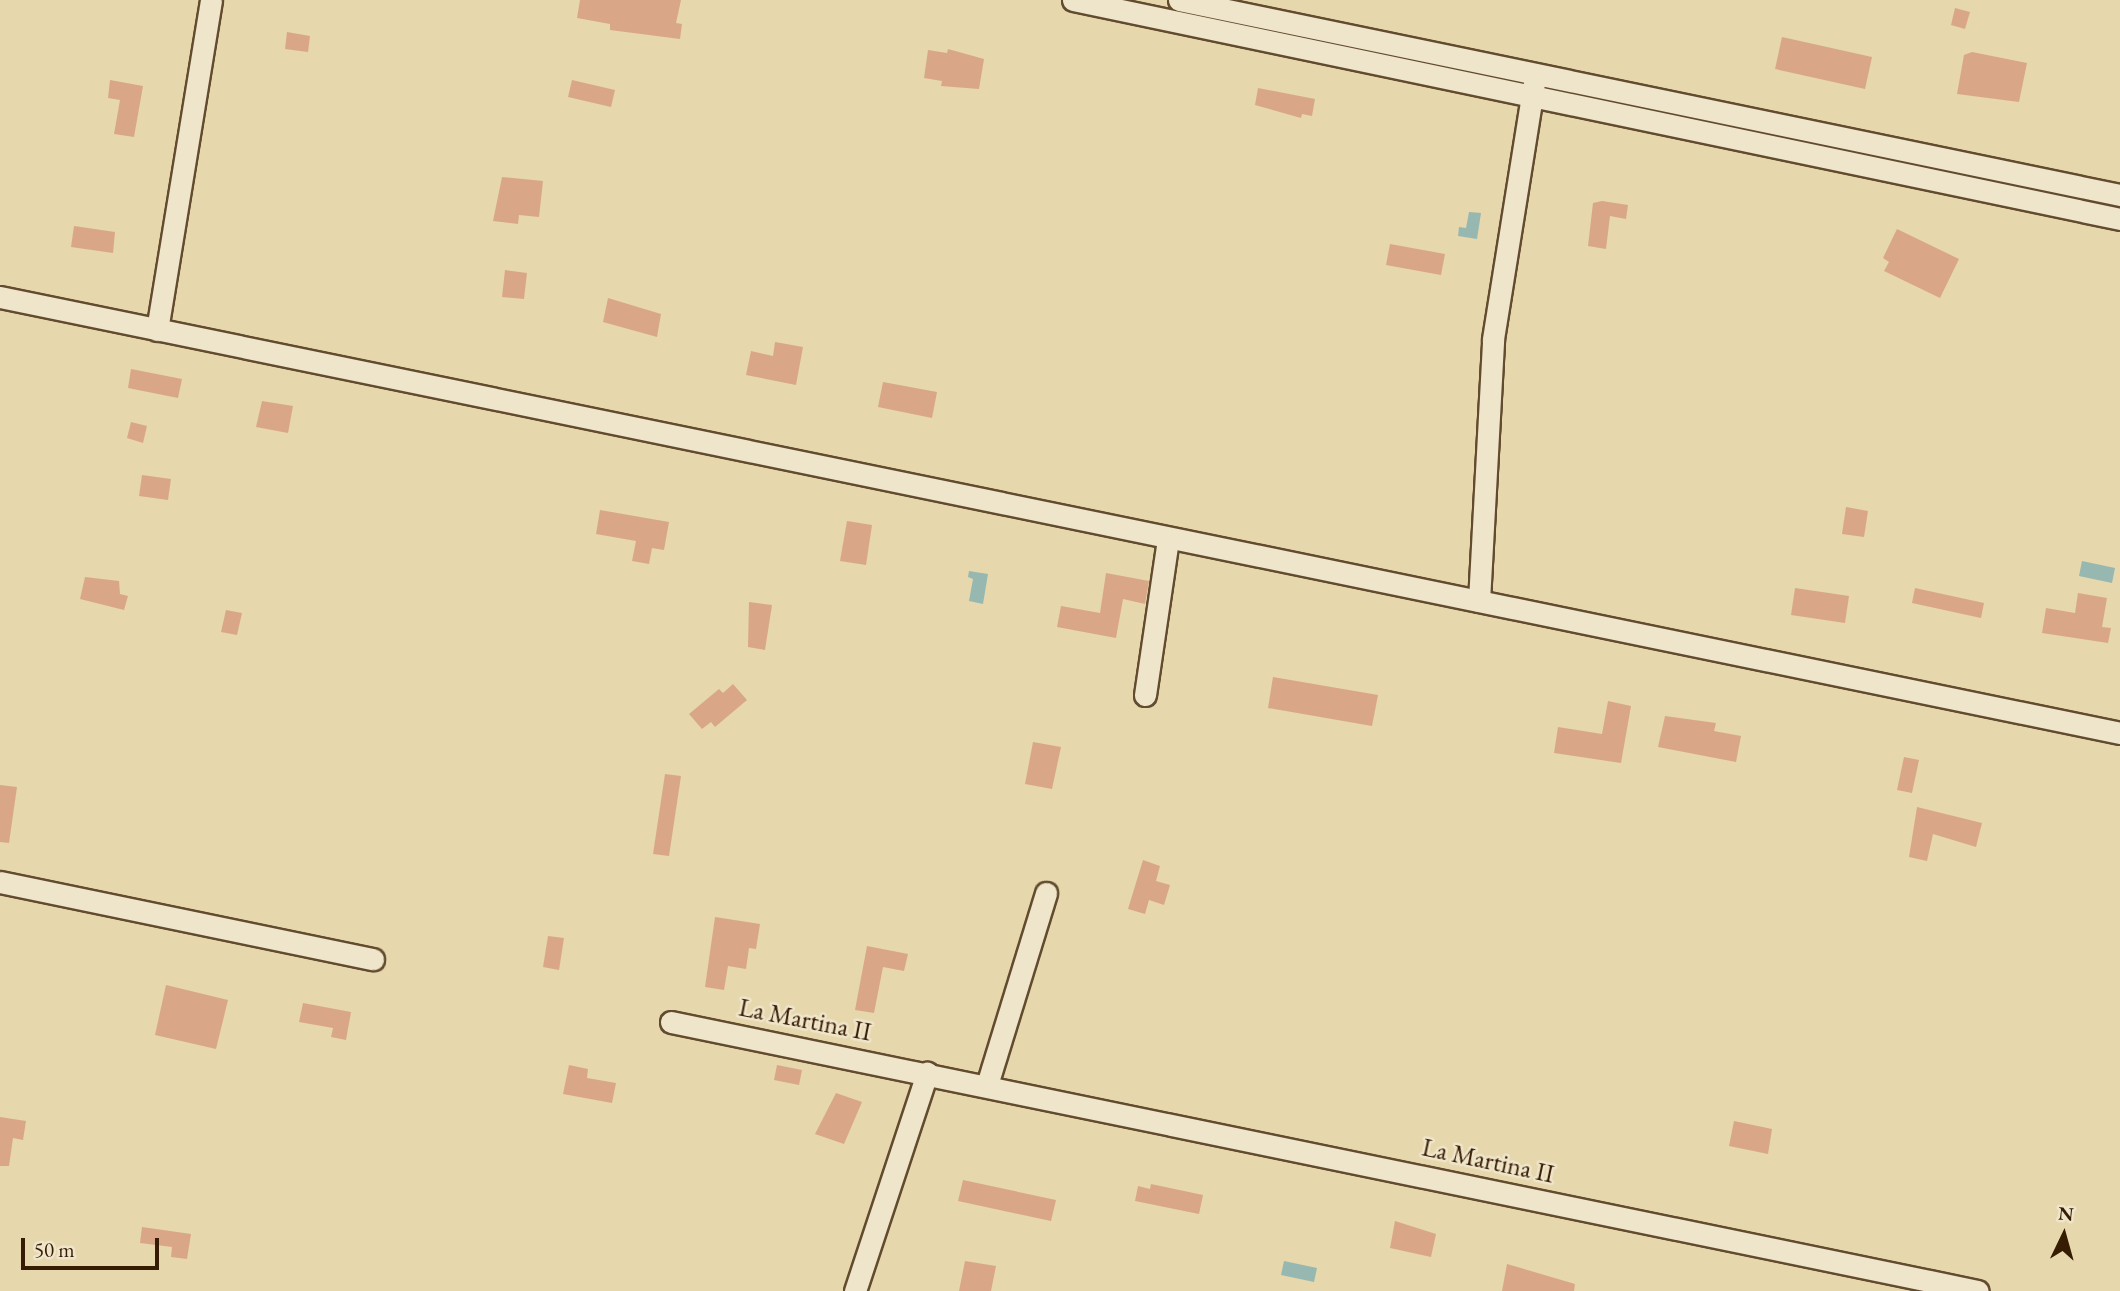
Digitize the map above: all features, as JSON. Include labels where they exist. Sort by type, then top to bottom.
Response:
[{"type":"street","points":[[157,330],[211,0]]},
{"type":"street","points":[[1073,0],[2120,219]]},
{"type":"street","points":[[1179,0],[2120,195]]},
{"type":"street","points":[[1479,601],[1493,339],[1535,74]]},
{"type":"street","points":[[0,297],[2120,733]]},
{"type":"street","points":[[1145,695],[1168,539]]},
{"type":"street","points":[[0,882],[373,959]]},
{"type":"street","points":[[987,1085],[1046,893]]},
{"type":"street","name":"La Martina II","points":[[671,1022],[1979,1291]]},
{"type":"street","points":[[855,1291],[927,1073]]},
{"type":"water","points":[[1469,212],[1481,213],[1477,239],[1458,236],[1459,227],[1466,228]]},
{"type":"water","points":[[2082,561],[2115,568],[2112,583],[2079,576]]},
{"type":"water","points":[[969,571],[988,574],[983,604],[969,601],[973,579],[968,577]]},
{"type":"water","points":[[1284,1261],[1317,1268],[1314,1282],[1281,1275]]},
{"type":"building","points":[[580,0],[681,0],[676,23],[682,24],[680,39],[610,30],[610,24],[577,18]]},
{"type":"building","points":[[1955,8],[1970,12],[1965,29],[1951,25]]},
{"type":"building","points":[[287,32],[310,36],[308,52],[285,49]]},
{"type":"building","points":[[1782,37],[1872,57],[1865,89],[1775,69]]},
{"type":"building","points":[[948,49],[984,59],[979,89],[941,86],[942,81],[924,78],[928,50],[947,53]]},
{"type":"building","points":[[1972,52],[2027,63],[2019,102],[1957,94],[1964,55]]},
{"type":"building","points":[[110,80],[143,86],[134,137],[114,134],[120,100],[108,98]]},
{"type":"building","points":[[572,80],[615,90],[611,107],[568,97]]},
{"type":"building","points":[[1258,88],[1315,99],[1312,116],[1302,114],[1301,118],[1255,105]]},
{"type":"building","points":[[502,177],[543,181],[539,217],[519,215],[518,224],[493,221]]},
{"type":"building","points":[[1602,201],[1628,205],[1626,219],[1610,216],[1606,249],[1588,246],[1593,203]]},
{"type":"building","points":[[74,226],[115,232],[113,253],[71,247]]},
{"type":"building","points":[[1897,229],[1959,259],[1940,298],[1884,271],[1889,262],[1883,258]]},
{"type":"building","points":[[1390,244],[1445,254],[1441,275],[1386,265]]},
{"type":"building","points":[[505,270],[527,273],[524,299],[502,297]]},
{"type":"building","points":[[608,298],[661,314],[657,337],[603,322]]},
{"type":"building","points":[[775,342],[803,347],[796,385],[746,375],[751,351],[773,356]]},
{"type":"building","points":[[131,369],[182,379],[178,398],[128,388]]},
{"type":"building","points":[[883,382],[937,392],[932,418],[878,407]]},
{"type":"building","points":[[262,401],[293,406],[288,433],[256,427]]},
{"type":"building","points":[[131,422],[147,426],[143,443],[127,438]]},
{"type":"building","points":[[142,475],[171,479],[168,500],[139,496]]},
{"type":"building","points":[[1846,507],[1868,511],[1864,537],[1842,534]]},
{"type":"building","points":[[600,510],[669,522],[664,550],[652,548],[649,564],[632,561],[636,541],[596,534]]},
{"type":"building","points":[[847,521],[872,525],[866,565],[840,561]]},
{"type":"building","points":[[1106,573],[1149,581],[1145,604],[1123,599],[1116,638],[1057,627],[1061,606],[1100,613]]},
{"type":"building","points":[[85,577],[119,581],[120,594],[128,596],[124,610],[80,599]]},
{"type":"building","points":[[1795,588],[1849,596],[1845,623],[1791,615]]},
{"type":"building","points":[[1915,588],[1984,603],[1981,618],[1912,603]]},
{"type":"building","points":[[2078,593],[2107,598],[2102,627],[2111,628],[2108,643],[2042,633],[2046,608],[2075,613]]},
{"type":"building","points":[[749,602],[772,605],[765,650],[748,647]]},
{"type":"building","points":[[226,610],[242,613],[237,635],[221,632]]},
{"type":"building","points":[[1273,677],[1378,695],[1372,726],[1268,708]]},
{"type":"building","points":[[733,684],[747,700],[715,727],[711,722],[702,729],[689,714],[719,689],[723,693]]},
{"type":"building","points":[[1608,701],[1631,706],[1621,763],[1554,753],[1558,727],[1602,734]]},
{"type":"building","points":[[1665,716],[1716,723],[1714,731],[1741,736],[1736,762],[1658,747]]},
{"type":"building","points":[[1033,742],[1061,747],[1052,789],[1025,784]]},
{"type":"building","points":[[1904,757],[1919,760],[1912,793],[1897,790]]},
{"type":"building","points":[[665,774],[681,776],[669,856],[653,854]]},
{"type":"building","points":[[0,785],[17,787],[9,843],[0,842]]},
{"type":"building","points":[[1917,807],[1982,823],[1976,847],[1933,834],[1927,861],[1909,857]]},
{"type":"building","points":[[1143,860],[1160,866],[1156,881],[1170,885],[1164,905],[1149,900],[1145,914],[1128,909]]},
{"type":"building","points":[[715,917],[760,924],[756,949],[749,948],[746,969],[728,966],[724,990],[705,987]]},
{"type":"building","points":[[548,936],[564,938],[559,970],[543,967]]},
{"type":"building","points":[[867,946],[908,954],[904,971],[883,967],[874,1013],[855,1010]]},
{"type":"building","points":[[166,985],[228,1000],[216,1049],[155,1035]]},
{"type":"building","points":[[303,1003],[351,1012],[346,1040],[331,1037],[333,1028],[299,1022]]},
{"type":"building","points":[[569,1065],[588,1069],[587,1078],[616,1083],[612,1103],[563,1094]]},
{"type":"building","points":[[777,1065],[802,1070],[799,1085],[774,1080]]},
{"type":"building","points":[[836,1093],[862,1102],[844,1144],[815,1134]]},
{"type":"building","points":[[0,1117],[26,1121],[23,1140],[13,1138],[9,1166],[0,1166]]},
{"type":"building","points":[[1734,1121],[1772,1129],[1768,1154],[1729,1146]]},
{"type":"building","points":[[963,1180],[1056,1200],[1051,1221],[958,1201]]},
{"type":"building","points":[[1151,1184],[1203,1195],[1199,1214],[1135,1201],[1138,1186],[1150,1189]]},
{"type":"building","points":[[1395,1221],[1436,1234],[1431,1257],[1390,1248]]},
{"type":"building","points":[[142,1227],[191,1234],[187,1259],[171,1257],[172,1247],[140,1243]]},
{"type":"building","points":[[965,1261],[996,1266],[991,1291],[959,1291]]},
{"type":"building","points":[[1507,1264],[1575,1284],[1574,1291],[1502,1291]]}]
